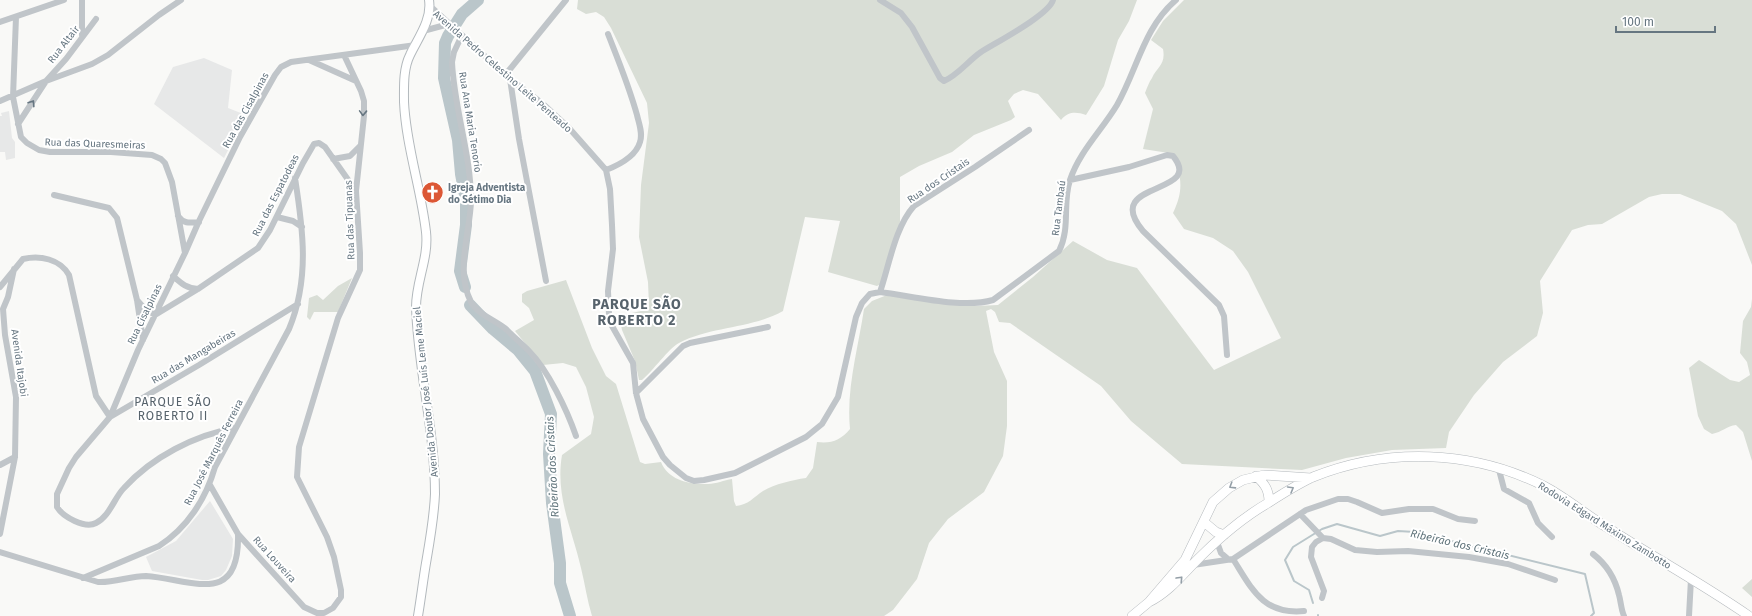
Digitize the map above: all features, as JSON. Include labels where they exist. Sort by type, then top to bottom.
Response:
[{"type":"main road","name":"Rodovia Edgard Máximo Zambotto","points":[[1132,616],[1149,602],[1169,589],[1224,535],[1248,516],[1310,478],[1352,464],[1402,457],[1440,457],[1498,466],[1528,478],[1560,494],[1606,528],[1749,616]]},
{"type":"main road","name":"Rodovia Edgard Máximo Zambotto","points":[[1149,602],[1184,560],[1213,502],[1229,488],[1243,480],[1256,476],[1278,475],[1310,478]]},
{"type":"main road","points":[[1256,476],[1267,487],[1269,502]]},
{"type":"main road","points":[[1204,522],[1216,532],[1224,535]]},
{"type":"street","points":[[0,22],[64,0]]},
{"type":"street","points":[[82,0],[82,35]]},
{"type":"street","points":[[0,101],[13,97],[46,81],[72,73],[108,55],[159,15],[181,0]]},
{"type":"street","points":[[506,74],[566,0]]},
{"type":"street","points":[[880,0],[901,12],[912,27],[940,78],[944,81],[979,53],[1028,24],[1051,5],[1053,0]]},
{"type":"street","name":"Rua Tambaú","points":[[880,292],[967,304],[993,300],[1058,251],[1064,241],[1066,230],[1067,199],[1070,180],[1086,149],[1117,105],[1150,30],[1176,0]]},
{"type":"street","name":"Avenida Pedro Celestino Leite Penteado","points":[[429,3],[450,25],[510,79],[543,104],[569,128],[606,170],[610,189],[613,250],[608,291],[609,315],[612,326],[633,363],[636,392],[643,419],[659,451],[678,473],[694,481],[736,473],[806,437],[822,424],[838,397],[856,317],[862,303],[870,294],[880,292]]},
{"type":"street","name":"Avenida Doutor José Luís Leme Maciel","points":[[418,616],[433,524],[435,494],[432,441],[424,388],[416,306],[427,241],[424,216],[408,141],[404,102],[406,66],[423,31],[429,3]]},
{"type":"street","name":"Rua das Quaresmeiras","points":[[16,17],[13,97],[21,137],[27,143],[39,150],[50,152],[111,152],[152,155],[160,159],[165,163],[168,171],[185,253]]},
{"type":"street","name":"Rua Altair","points":[[46,81],[66,59],[82,35],[96,19]]},
{"type":"street","points":[[423,31],[450,25]]},
{"type":"street","name":"Rua Ana Maria Tenorio","points":[[460,34],[452,62],[470,178],[469,228],[464,258],[464,270],[468,293],[476,308],[508,330],[530,351],[547,376],[570,418],[576,436]]},
{"type":"street","points":[[606,170],[620,164],[631,155],[640,144],[641,136],[632,94],[608,34]]},
{"type":"street","name":"Rua das Cisalpinas","points":[[199,222],[240,137],[275,75],[285,65],[308,60],[416,45]]},
{"type":"street","name":"Rua das Tipuanas","points":[[340,597],[339,577],[334,557],[324,531],[297,477],[297,462],[299,447],[338,318],[360,270],[356,191],[364,116],[364,101],[361,91],[344,55]]},
{"type":"street","points":[[308,60],[356,81]]},
{"type":"street","points":[[510,79],[519,139],[546,281]]},
{"type":"street","points":[[18,124],[46,81]]},
{"type":"street","name":"Rua dos Cristais","points":[[880,292],[901,226],[907,213],[914,206],[1029,130]]},
{"type":"street","name":"Rua das Espatodeas","points":[[155,315],[198,289],[258,248],[277,217],[314,144],[322,144],[356,191]]},
{"type":"street","points":[[333,159],[350,156],[360,146]]},
{"type":"street","points":[[1070,180],[1129,167],[1168,155],[1173,156],[1177,160],[1179,168],[1174,180],[1170,184],[1140,196],[1135,202],[1133,216],[1134,221],[1219,305],[1224,316],[1227,355]]},
{"type":"street","points":[[296,178],[302,227],[304,265],[298,304]]},
{"type":"street","points":[[54,195],[108,208],[117,218],[137,300],[142,340]]},
{"type":"street","points":[[178,216],[181,221],[186,223],[199,222]]},
{"type":"street","points":[[277,217],[293,221],[302,227]]},
{"type":"street","name":"Rua Cisalpinas","points":[[110,417],[142,340],[199,222]]},
{"type":"street","points":[[0,287],[23,259],[36,258],[53,260],[59,263],[69,275],[96,396],[110,417],[76,457],[57,494],[56,501],[59,511],[64,516],[88,525],[95,524],[101,520],[124,488],[163,457],[193,441],[220,431],[235,428]]},
{"type":"street","name":"Avenida Itajobi","points":[[0,534],[15,457],[16,397],[5,335],[3,309],[8,297],[14,269]]},
{"type":"street","points":[[174,276],[183,286],[198,289]]},
{"type":"street","points":[[137,300],[144,308],[155,315]]},
{"type":"street","name":"Rua das Mangabeiras","points":[[110,417],[199,365],[298,304]]},
{"type":"street","name":"Rua José Marquês Ferreira","points":[[83,578],[159,546],[191,516],[201,502],[210,485],[215,467],[289,329],[298,304]]},
{"type":"street","points":[[636,392],[683,346],[690,343],[768,327]]},
{"type":"street","points":[[0,465],[15,457]]},
{"type":"street","points":[[1498,466],[1504,489],[1529,502],[1538,523],[1552,537]]},
{"type":"street","name":"Rua Louveira","points":[[210,485],[238,534],[304,607],[317,613],[324,613],[333,608],[340,597]]},
{"type":"street","points":[[1193,565],[1230,559],[1306,510],[1338,499],[1348,499],[1382,514],[1409,509],[1425,508],[1433,509],[1458,519],[1475,521]]},
{"type":"street","points":[[1300,514],[1323,538]]},
{"type":"street","points":[[0,552],[83,578],[103,582],[144,576],[158,577],[182,583],[211,584],[219,582],[227,576],[235,564],[239,551],[238,534]]},
{"type":"street","points":[[1322,598],[1324,591],[1311,557],[1312,547],[1316,542],[1323,538],[1331,539],[1355,550],[1377,552],[1408,551],[1469,557],[1508,564],[1555,580]]},
{"type":"street","points":[[1217,542],[1221,553],[1230,559],[1257,595],[1268,604],[1278,610],[1290,612],[1304,611]]},
{"type":"street","points":[[1592,554],[1606,566],[1611,574],[1619,592],[1621,609],[1624,616]]},
{"type":"street","points":[[1689,616],[1691,579]]},
{"type":"shaded area","points":[[578,0],[1137,0],[1129,21],[1118,40],[1104,86],[1086,115],[1073,113],[1067,115],[1061,120],[1038,94],[1023,90],[1014,94],[1008,101],[1015,117],[1011,120],[974,135],[952,152],[919,166],[900,177],[900,222],[881,284],[877,286],[828,272],[840,221],[805,217],[783,311],[771,317],[745,325],[705,333],[679,343],[671,349],[642,380],[639,380],[635,361],[622,330],[619,316],[645,310],[649,306],[648,282],[639,237],[641,185],[649,123],[647,103],[611,28],[604,17],[596,12],[586,14],[577,9]]},
{"type":"shaded area","points":[[1184,0],[1752,0],[1752,265],[1736,224],[1722,211],[1680,194],[1662,194],[1649,197],[1602,224],[1588,225],[1572,230],[1540,281],[1543,313],[1537,336],[1503,362],[1474,395],[1449,432],[1446,448],[1392,450],[1346,458],[1302,470],[1182,464],[1131,421],[1101,386],[1010,323],[999,322],[995,312],[991,309],[986,311],[994,352],[1007,381],[1007,426],[1003,456],[984,492],[948,519],[929,543],[917,579],[893,610],[884,616],[592,616],[566,512],[560,470],[562,455],[591,434],[594,417],[586,387],[576,367],[563,363],[543,365],[515,331],[534,320],[529,308],[522,302],[522,294],[527,291],[566,280],[592,348],[606,376],[616,384],[640,462],[645,464],[661,462],[664,468],[674,477],[694,484],[711,484],[732,479],[734,501],[736,506],[747,502],[773,486],[806,478],[813,468],[817,442],[831,442],[843,436],[850,429],[849,414],[851,384],[864,309],[872,301],[887,295],[976,306],[998,305],[1033,277],[1073,241],[1107,260],[1137,268],[1214,370],[1281,338],[1248,272],[1233,251],[1213,238],[1184,229],[1173,213],[1180,191],[1180,178],[1175,154],[1143,149],[1153,109],[1145,93],[1150,81],[1162,62],[1164,54],[1163,49],[1151,40],[1163,21]]},
{"type":"shaded area","points":[[204,58],[232,70],[228,108],[246,115],[224,158],[154,104],[173,67]]},
{"type":"shaded area","points":[[9,111],[12,138],[15,142],[15,158],[6,160],[5,152],[0,152],[0,116],[2,116],[1,113]]},
{"type":"shaded area","points":[[352,278],[338,312],[314,312],[310,320],[307,317],[309,298],[317,295],[323,300],[338,286]]},
{"type":"shaded area","points":[[1752,299],[1752,461],[1743,432],[1736,425],[1712,434],[1704,429],[1698,416],[1689,368],[1699,360],[1730,380],[1739,382],[1750,375],[1747,362],[1740,353],[1743,321],[1751,307]]},
{"type":"shaded area","points":[[210,501],[233,539],[232,556],[226,570],[221,576],[208,580],[152,571],[146,557],[176,541]]},
{"type":"shaded area","points":[[1752,579],[1752,597],[1742,588]]},
{"type":"waterway","name":"Ribeirão dos Cristais","points":[[465,287],[460,271],[466,225],[466,200],[461,174],[458,140],[444,78],[445,43],[462,14],[478,0]]},
{"type":"waterway","name":"Ribeirão dos Cristais","points":[[470,305],[493,329],[518,350],[535,371],[551,414],[549,454],[552,503],[560,563],[560,583],[570,616]]},
{"type":"waterway","name":"Ribeirão dos Cristais","points":[[1313,603],[1309,590],[1294,581],[1285,560],[1293,547],[1322,529],[1337,524],[1380,536],[1398,531],[1415,532],[1585,574],[1594,613],[1591,616]]},
{"type":"place","name":"Igreja Adventista do Sétimo Dia","points":[[433,193]]},
{"type":"district","name":"PARQUE SÃO ROBERTO 2","points":[[637,312]]},
{"type":"district","name":"PARQUE SÃO ROBERTO II","points":[[173,409]]}]
